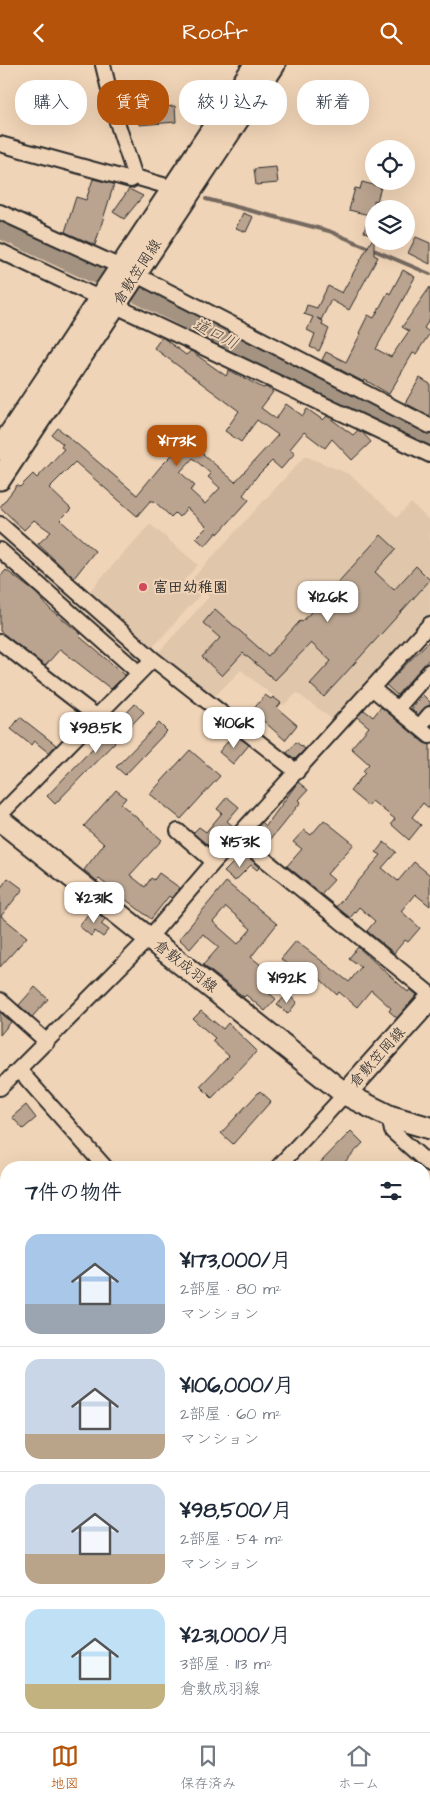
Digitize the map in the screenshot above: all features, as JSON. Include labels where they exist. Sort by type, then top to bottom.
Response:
[{"type":"main road","name":"倉敷笠岡線","points":[[0,479],[128,270],[173,188],[255,65]]},
{"type":"main road","name":"倉敷笠岡線","points":[[128,270],[274,65]]},
{"type":"main road","name":"倉敷笠岡線","points":[[0,449],[108,302]]},
{"type":"main road","name":"倉敷成羽線","points":[[0,820],[345,1094],[389,1115],[430,1127]]},
{"type":"main road","name":"倉敷笠岡線","points":[[345,1094],[430,999]]},
{"type":"street","points":[[103,65],[117,122],[139,179]]},
{"type":"street","points":[[0,144],[131,179],[139,179],[173,188]]},
{"type":"street","points":[[0,212],[128,270],[430,426]]},
{"type":"street","points":[[0,251],[430,455]]},
{"type":"street","points":[[0,524],[153,659],[297,772]]},
{"type":"street","points":[[0,550],[139,673]]},
{"type":"street","points":[[2,1083],[19,1070],[149,938],[214,862],[430,624]]},
{"type":"street","points":[[0,642],[96,716]]},
{"type":"street","points":[[0,815],[153,659]]},
{"type":"street","points":[[397,709],[430,671]]},
{"type":"street","points":[[373,689],[430,736]]},
{"type":"street","points":[[419,727],[430,714]]},
{"type":"street","points":[[178,831],[214,862]]},
{"type":"street","points":[[237,837],[430,994]]},
{"type":"street","points":[[0,999],[47,1042]]},
{"type":"street","points":[[19,1070],[100,1161]]},
{"type":"street","points":[[284,1161],[345,1094]]},
{"type":"street","points":[[389,1115],[392,1131],[426,1161]]},
{"type":"shaded area","points":[[305,456],[349,474],[397,517],[411,503],[430,521],[430,616],[336,722],[297,693],[284,705],[241,670],[212,699],[157,654],[209,597],[191,580]]},
{"type":"shaded area","name":"富田幼稚園","points":[[150,524],[198,565],[184,580],[200,595],[152,648],[86,595]]},
{"type":"building","points":[[169,106],[175,106],[176,122],[169,123]]},
{"type":"building","points":[[276,167],[278,183],[256,185],[254,169]]},
{"type":"building","points":[[93,179],[114,184],[95,245],[65,232],[76,197],[86,200]]},
{"type":"building","points":[[362,182],[365,183],[365,190],[380,190],[377,200],[365,200],[365,214],[349,210],[355,188],[360,189]]},
{"type":"building","points":[[129,189],[143,196],[124,219],[113,212]]},
{"type":"building","points":[[243,213],[253,217],[246,232],[236,228]]},
{"type":"building","points":[[416,237],[430,243],[430,264],[408,253],[410,250],[415,250]]},
{"type":"building","points":[[366,250],[374,250],[374,255],[378,257],[349,310],[331,300],[321,320],[323,321],[322,325],[329,329],[319,351],[310,347],[315,334],[307,330],[313,317],[304,314],[307,305],[317,308],[328,286],[342,293]]},
{"type":"building","points":[[403,270],[415,277],[376,349],[391,357],[409,331],[402,327],[430,287],[430,319],[424,328],[430,333],[416,354],[413,353],[389,394],[365,380],[364,382],[322,360],[326,352],[346,362],[368,315],[374,318]]},
{"type":"building","points":[[162,337],[186,355],[191,351],[226,376],[229,370],[263,388],[266,387],[273,392],[261,408],[276,419],[286,404],[303,416],[307,409],[323,420],[327,416],[353,435],[358,430],[362,432],[371,442],[352,460],[332,439],[325,448],[304,432],[290,449],[295,453],[281,469],[272,461],[257,476],[243,495],[249,500],[205,546],[196,538],[207,527],[187,508],[179,517],[175,513],[171,517],[154,501],[150,501],[137,516],[75,462],[49,488],[71,509],[60,520],[95,551],[74,578],[38,544],[51,532],[34,520],[24,530],[0,507],[17,485],[20,487],[33,474],[37,478],[64,449],[61,447],[63,444],[52,435],[58,428],[137,495],[161,466],[175,452],[177,454],[188,441],[235,482],[278,435],[257,420],[241,442],[225,431],[239,411],[154,348]],"holes":[[[193,458],[211,474],[208,477],[220,488],[205,504],[190,490],[195,486],[180,472]]]},
{"type":"building","points":[[420,378],[430,384],[430,416],[405,403]]},
{"type":"building","points":[[381,535],[396,549],[375,572],[394,590],[416,566],[430,580],[324,697],[310,684],[331,661],[311,643],[275,680],[243,653],[222,676],[202,657],[220,638],[203,623],[215,609],[268,656],[300,621],[302,622]]},
{"type":"building","points":[[6,570],[36,593],[50,609],[81,634],[79,636],[125,675],[111,689],[60,649],[45,666],[0,631],[0,577]]},
{"type":"building","points":[[430,640],[430,658],[397,695],[386,685]]},
{"type":"building","points":[[265,695],[271,699],[273,697],[281,703],[277,708],[297,725],[285,740],[252,711]]},
{"type":"building","points":[[423,695],[430,702],[430,705],[424,708],[418,715],[411,709]]},
{"type":"building","points":[[135,704],[144,712],[55,804],[47,796]]},
{"type":"building","points":[[381,707],[424,743],[430,745],[430,809],[423,803],[412,817],[421,825],[409,840],[391,824],[395,819],[372,801],[368,806],[350,791],[365,773],[363,771],[369,764],[351,748],[369,727],[357,717],[364,710],[373,717]]},
{"type":"building","points":[[20,717],[56,745],[49,753],[34,741],[31,745],[11,729]]},
{"type":"building","points":[[159,723],[167,731],[125,775],[116,767]]},
{"type":"building","points":[[234,734],[249,745],[233,764],[219,752]]},
{"type":"building","points":[[296,742],[305,749],[295,759],[287,753]]},
{"type":"building","points":[[190,750],[220,776],[181,819],[150,794]]},
{"type":"building","points":[[298,782],[308,790],[299,800],[301,802],[264,847],[250,836],[262,822],[266,826]]},
{"type":"building","points":[[116,790],[126,798],[121,804],[162,840],[130,875],[145,887],[151,878],[154,880],[159,873],[180,888],[171,898],[169,896],[151,919],[99,879],[97,881],[84,870],[104,844],[84,826]]},
{"type":"building","points":[[227,797],[239,807],[227,821],[234,827],[213,850],[193,833],[199,827],[206,832],[222,813],[217,809]]},
{"type":"building","points":[[324,820],[354,844],[327,874],[334,880],[321,894],[287,866],[302,849],[293,842],[304,830],[311,835]]},
{"type":"building","points":[[384,842],[396,852],[382,868],[398,881],[414,862],[430,875],[430,906],[415,894],[401,911],[420,928],[408,942],[405,940],[394,953],[367,931],[375,921],[359,907],[350,918],[336,907],[381,855],[376,852]]},
{"type":"building","points":[[246,855],[260,867],[257,870],[251,865],[235,881],[224,872],[235,861],[238,864]]},
{"type":"building","points":[[8,878],[23,889],[1,916],[27,937],[0,967],[0,889]]},
{"type":"building","points":[[226,882],[277,924],[251,957],[267,970],[257,983],[276,999],[265,1011],[246,995],[244,997],[203,965],[219,947],[203,934],[190,949],[179,939]],"holes":[[[226,907],[251,929],[238,944],[213,922]]]},
{"type":"building","points":[[92,909],[105,919],[101,924],[109,930],[103,937],[95,931],[91,936],[79,926]]},
{"type":"building","points":[[296,941],[349,982],[361,967],[349,958],[358,947],[408,992],[410,989],[417,995],[397,1018],[389,1011],[391,1008],[371,990],[357,1007],[339,992],[337,995],[303,963],[296,972],[281,959]]},
{"type":"building","points":[[35,987],[48,999],[32,1017],[19,1005]]},
{"type":"building","points":[[287,994],[297,1002],[288,1014],[277,1005]]},
{"type":"building","points":[[201,1011],[223,1029],[228,1023],[257,1051],[212,1098],[200,1086],[229,1056],[212,1041],[215,1038],[193,1019]]},
{"type":"building","points":[[0,1012],[11,1022],[0,1035]]},
{"type":"building","points":[[260,1091],[271,1101],[233,1144],[221,1133]]},
{"type":"building","points":[[26,1105],[36,1118],[23,1129],[12,1117]]},
{"type":"building","points":[[351,1131],[363,1143],[346,1161],[322,1161]]},
{"type":"waterway","points":[[206,199],[329,231],[430,274]]},
{"type":"waterway","name":"道口川","points":[[0,228],[136,292],[430,441]]},
{"type":"place","name":"富田幼稚園","points":[[143,587]]}]
